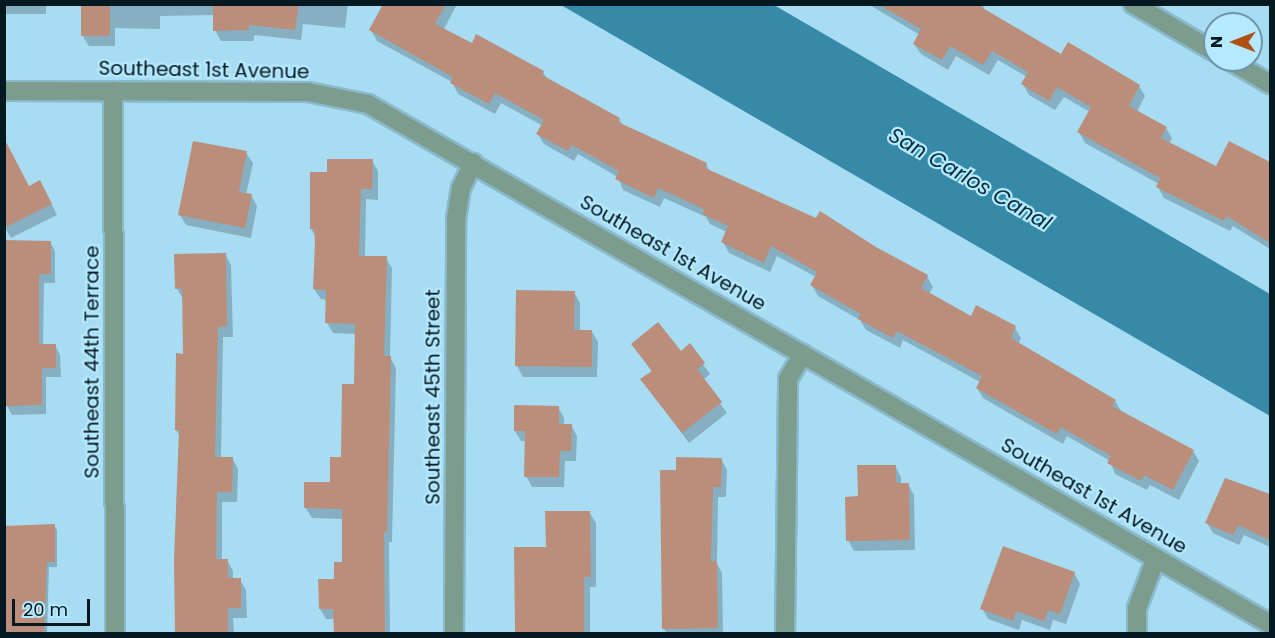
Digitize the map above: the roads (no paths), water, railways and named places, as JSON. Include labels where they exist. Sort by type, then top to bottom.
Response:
[{"type":"street","points":[[1133,4],[1203,45]]},
{"type":"street","points":[[1249,72],[1270,84]]},
{"type":"street","name":"Southeast 1st Avenue","points":[[4,91],[308,92],[368,104],[1270,624]]},
{"type":"street","name":"Southeast 44th Terrace","points":[[113,91],[115,633]]},
{"type":"street","name":"Southeast 45th Street","points":[[454,633],[456,219],[461,188],[473,163]]},
{"type":"street","points":[[785,633],[788,379],[803,354]]},
{"type":"street","points":[[1137,633],[1137,608],[1156,558]]},
{"type":"water","name":"San Carlos Canal","points":[[561,5],[774,5],[1270,294],[1270,416]]}]
